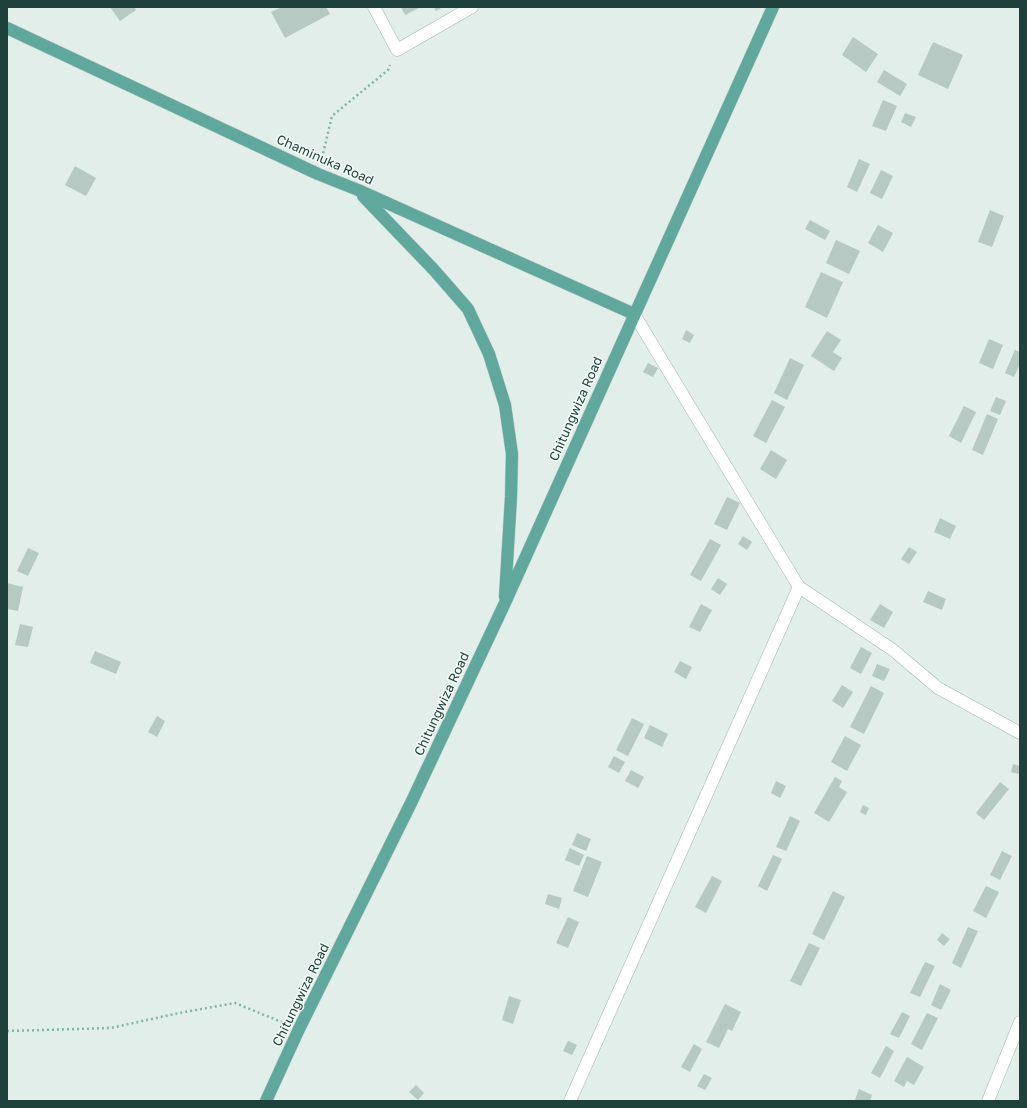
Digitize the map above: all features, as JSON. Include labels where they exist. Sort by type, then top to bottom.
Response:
[{"type":"main road","name":"Chitungwiza Road","points":[[266,1101],[299,1029],[411,803],[504,605],[773,7]]},
{"type":"main road","name":"Chaminuka Road","points":[[7,28],[318,174],[358,190],[634,314]]},
{"type":"main road","points":[[358,190],[434,270],[468,309],[489,354],[505,405],[512,454],[511,497],[504,605]]},
{"type":"street","points":[[374,7],[397,50],[472,7]]},
{"type":"street","points":[[634,314],[799,587],[893,650],[938,688],[1020,733]]},
{"type":"street","points":[[570,1101],[799,587]]},
{"type":"street","points":[[988,1101],[1020,1022]]},
{"type":"path","points":[[318,174],[332,116],[388,70],[397,50]]},
{"type":"path","points":[[7,1031],[111,1028],[179,1013],[236,1003],[299,1029]]},
{"type":"building","points":[[110,7],[134,7],[136,10],[120,21]]},
{"type":"building","points":[[282,7],[326,7],[330,14],[285,38],[271,12]]},
{"type":"building","points":[[401,7],[421,7],[405,15]]},
{"type":"building","points":[[434,7],[443,7],[436,11]]},
{"type":"building","points":[[853,37],[878,54],[866,72],[842,55]]},
{"type":"building","points":[[933,42],[963,55],[948,89],[918,75]]},
{"type":"building","points":[[884,70],[907,84],[900,96],[877,82]]},
{"type":"building","points":[[883,100],[897,106],[886,131],[872,126]]},
{"type":"building","points":[[905,113],[916,117],[911,127],[901,122]]},
{"type":"building","points":[[859,159],[870,164],[857,192],[847,187]]},
{"type":"building","points":[[75,166],[96,178],[86,196],[65,185]]},
{"type":"building","points":[[881,170],[893,176],[882,199],[870,193]]},
{"type":"building","points":[[990,210],[1004,216],[992,247],[978,242]]},
{"type":"building","points":[[810,220],[830,231],[825,240],[805,229]]},
{"type":"building","points":[[878,225],[893,233],[883,252],[868,243]]},
{"type":"building","points":[[836,240],[860,251],[849,274],[826,263]]},
{"type":"building","points":[[821,272],[843,282],[827,318],[805,307]]},
{"type":"building","points":[[686,330],[694,335],[690,343],[682,339]]},
{"type":"building","points":[[827,331],[841,340],[833,352],[842,358],[834,371],[811,356]]},
{"type":"building","points":[[989,339],[1003,345],[993,369],[979,363]]},
{"type":"building","points":[[1015,350],[1020,352],[1020,364],[1014,377],[1005,373]]},
{"type":"building","points":[[790,358],[804,365],[787,400],[774,393]]},
{"type":"building","points":[[648,363],[658,368],[653,377],[643,372]]},
{"type":"building","points":[[996,397],[1006,401],[1000,415],[990,411]]},
{"type":"building","points":[[772,400],[785,407],[766,443],[753,436]]},
{"type":"building","points":[[964,406],[976,412],[961,443],[949,436]]},
{"type":"building","points":[[987,414],[998,419],[983,455],[972,450]]},
{"type":"building","points":[[771,450],[787,460],[776,479],[760,469]]},
{"type":"building","points":[[727,497],[740,503],[727,530],[714,524]]},
{"type":"building","points":[[940,518],[956,526],[950,539],[934,532]]},
{"type":"building","points":[[743,536],[752,542],[747,550],[738,544]]},
{"type":"building","points":[[710,539],[721,545],[701,581],[690,575]]},
{"type":"building","points":[[909,547],[917,552],[909,564],[901,559]]},
{"type":"building","points":[[28,548],[39,553],[28,576],[17,571]]},
{"type":"building","points":[[718,578],[727,584],[720,595],[711,589]]},
{"type":"building","points":[[7,583],[23,587],[18,611],[7,609]]},
{"type":"building","points":[[928,591],[946,599],[942,610],[923,602]]},
{"type":"building","points":[[701,604],[712,610],[700,632],[689,627]]},
{"type":"building","points":[[880,604],[893,612],[884,628],[870,620]]},
{"type":"building","points":[[20,624],[33,627],[28,647],[15,645]]},
{"type":"building","points":[[861,647],[872,653],[861,674],[850,668]]},
{"type":"building","points":[[95,651],[121,662],[116,674],[90,663]]},
{"type":"building","points":[[680,661],[692,667],[686,679],[674,672]]},
{"type":"building","points":[[877,664],[890,669],[884,681],[872,676]]},
{"type":"building","points":[[842,685],[853,692],[843,708],[832,701]]},
{"type":"building","points":[[871,686],[884,693],[864,734],[850,727]]},
{"type":"building","points":[[157,716],[165,721],[157,737],[148,732]]},
{"type":"building","points":[[632,718],[644,724],[628,756],[616,750]]},
{"type":"building","points":[[650,725],[668,734],[662,747],[644,738]]},
{"type":"building","points":[[845,736],[861,745],[847,771],[831,762]]},
{"type":"building","points":[[614,756],[625,762],[619,773],[608,767]]},
{"type":"building","points":[[1013,764],[1020,766],[1019,774],[1011,772]]},
{"type":"building","points":[[631,770],[644,777],[638,788],[625,781]]},
{"type":"building","points":[[835,777],[842,781],[839,787],[847,792],[829,822],[814,813]]},
{"type":"building","points":[[776,781],[786,786],[780,798],[771,793]]},
{"type":"building","points":[[1000,782],[1009,789],[984,820],[976,813]]},
{"type":"building","points":[[863,805],[869,808],[866,815],[860,812]]},
{"type":"building","points":[[790,816],[800,821],[786,851],[776,847]]},
{"type":"building","points":[[577,833],[591,839],[586,851],[572,845]]},
{"type":"building","points":[[570,848],[584,855],[579,866],[565,860]]},
{"type":"building","points":[[1002,851],[1012,856],[1000,880],[990,875]]},
{"type":"building","points":[[773,855],[782,859],[767,891],[758,886]]},
{"type":"building","points":[[587,856],[602,862],[588,897],[573,891]]},
{"type":"building","points":[[712,876],[722,881],[706,913],[695,907]]},
{"type":"building","points":[[986,886],[999,892],[986,918],[973,911]]},
{"type":"building","points":[[833,891],[845,897],[824,940],[812,934]]},
{"type":"building","points":[[548,894],[562,898],[559,909],[545,904]]},
{"type":"building","points":[[568,917],[579,922],[568,948],[556,943]]},
{"type":"building","points":[[968,927],[978,931],[961,968],[952,963]]},
{"type":"building","points":[[942,933],[950,939],[944,946],[937,940]]},
{"type":"building","points":[[809,943],[820,948],[801,986],[790,981]]},
{"type":"building","points":[[925,962],[935,966],[920,997],[910,993]]},
{"type":"building","points":[[940,984],[951,990],[941,1010],[931,1005]]},
{"type":"building","points":[[509,996],[521,1000],[513,1024],[502,1020]]},
{"type":"building","points":[[725,1004],[741,1012],[732,1031],[728,1029],[719,1048],[706,1042]]},
{"type":"building","points":[[902,1012],[910,1016],[899,1038],[890,1034]]},
{"type":"building","points":[[927,1013],[938,1018],[922,1050],[911,1044]]},
{"type":"building","points":[[568,1041],[577,1045],[572,1055],[563,1051]]},
{"type":"building","points":[[694,1044],[702,1049],[690,1072],[681,1067]]},
{"type":"building","points":[[886,1046],[894,1051],[880,1078],[871,1073]]},
{"type":"building","points":[[907,1057],[924,1067],[914,1085],[907,1081],[904,1087],[894,1081]]},
{"type":"building","points":[[704,1074],[712,1078],[705,1090],[697,1086]]},
{"type":"building","points":[[416,1085],[424,1093],[418,1100],[409,1092]]},
{"type":"building","points":[[859,1089],[872,1095],[870,1101],[855,1100]]}]
